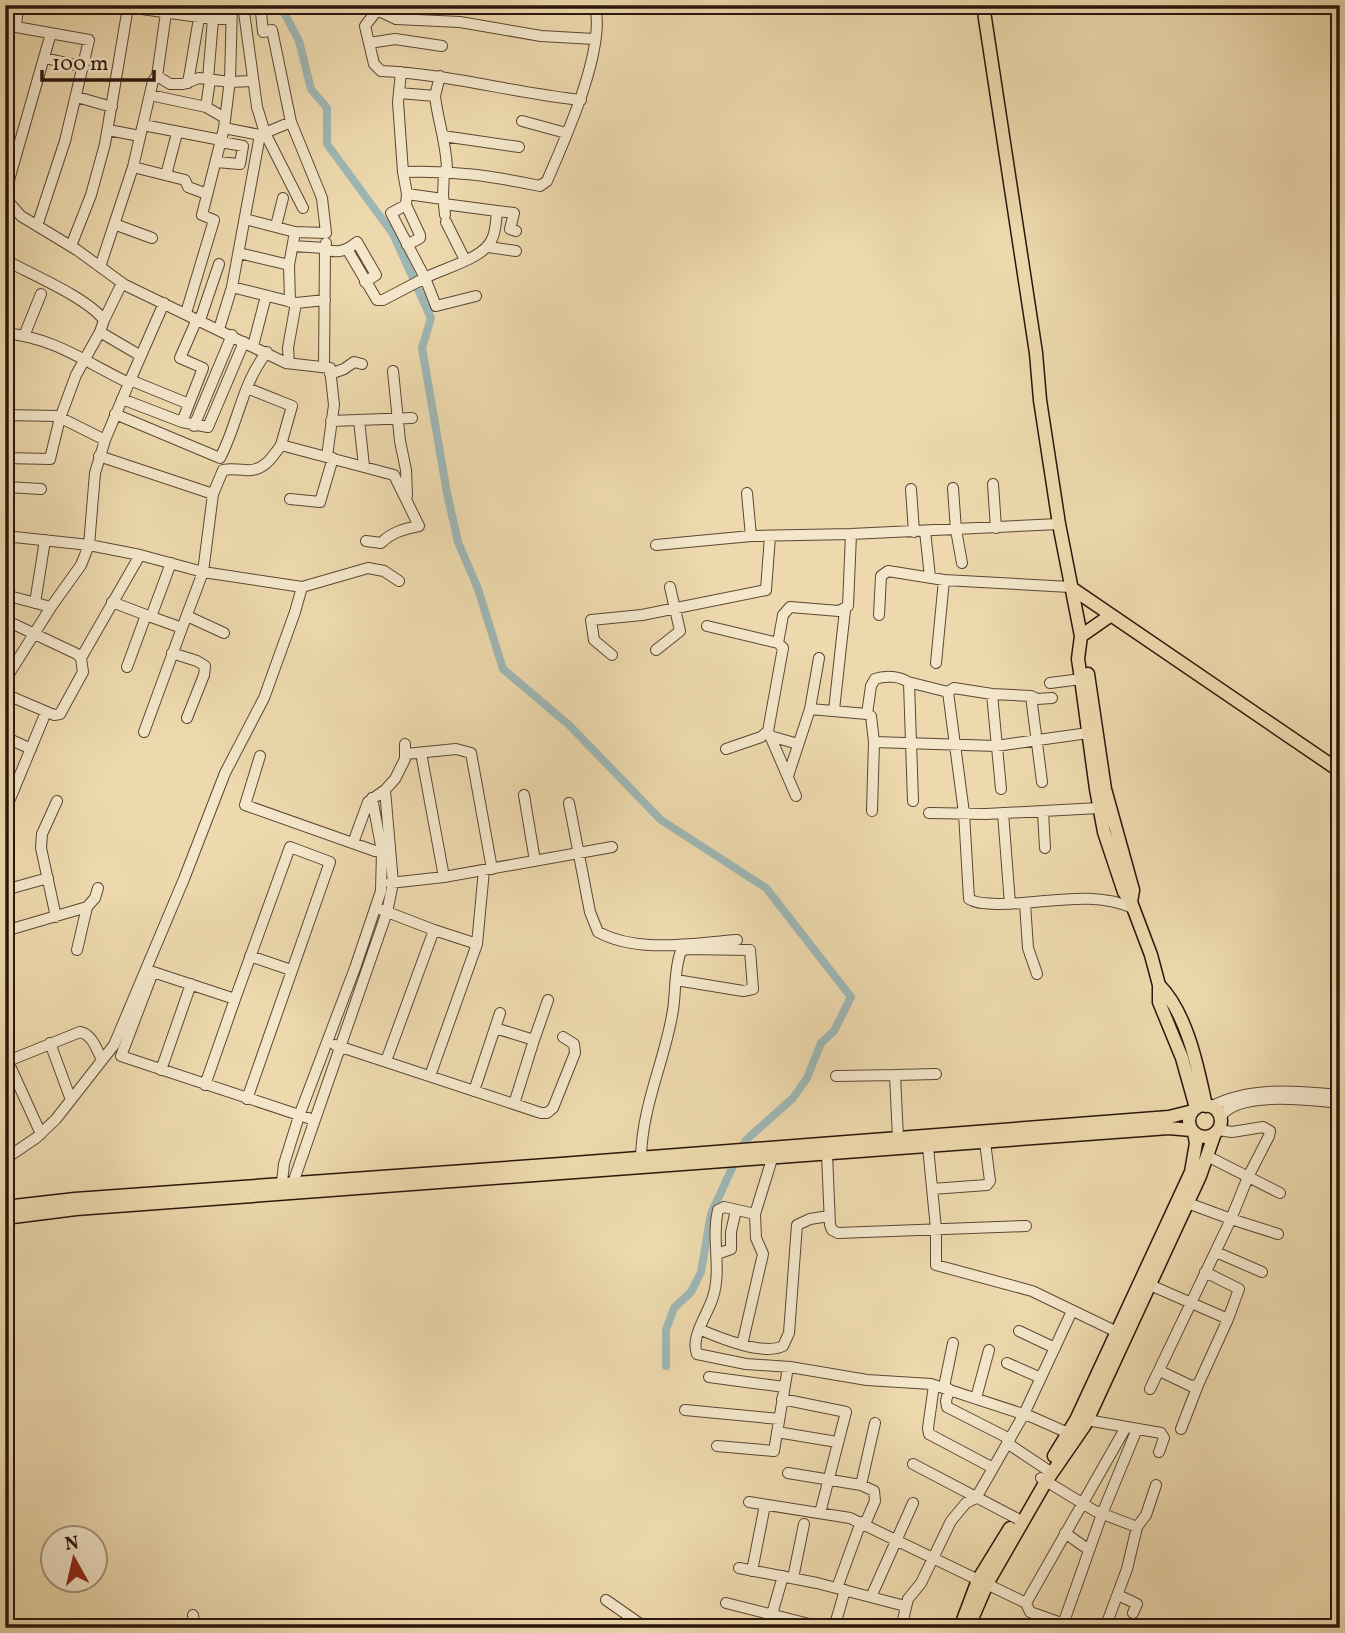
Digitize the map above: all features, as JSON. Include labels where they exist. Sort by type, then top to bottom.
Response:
[{"type":"main road","points":[[984,5],[1059,524],[1086,660],[1105,789],[1133,890],[1132,905]]},
{"type":"main road","points":[[1070,587],[1337,767]]},
{"type":"main road","points":[[1111,615],[1080,639],[1081,679],[1099,808],[1113,862],[1151,955],[1164,999],[1184,1047],[1202,1108]]},
{"type":"main road","points":[[968,1626],[983,1582],[1016,1518],[1087,1420],[1150,1286],[1183,1201],[1195,1160],[1196,1143],[1189,1118],[1202,1108]]},
{"type":"main road","points":[[5,1218],[287,1189],[642,1158],[1169,1117],[1202,1108],[1217,1111],[1218,1127],[1207,1156],[1068,1433],[983,1582]]},
{"type":"main road","points":[[5,1207],[75,1199],[287,1189],[772,1159],[1169,1128],[1192,1131],[1205,1137],[1218,1127]]},
{"type":"street","points":[[18,5],[11,26],[89,40],[65,141],[37,226]]},
{"type":"street","points":[[186,313],[214,220],[202,215],[225,123],[230,82],[232,5]]},
{"type":"street","points":[[243,5],[252,81],[262,134],[303,208]]},
{"type":"street","points":[[403,173],[446,171],[489,175],[540,186],[547,181],[581,100],[594,39],[597,16],[595,5]]},
{"type":"street","points":[[71,246],[91,195],[108,130],[123,6],[199,18],[231,19]]},
{"type":"street","points":[[581,100],[539,96],[440,76],[381,71],[377,68],[365,26],[379,8],[396,19],[460,22],[541,36],[594,39]]},
{"type":"street","points":[[261,12],[263,32],[272,30],[291,122],[322,198],[326,233],[327,370],[334,405],[330,457],[320,502],[290,499]]},
{"type":"street","points":[[100,267],[133,167],[157,76],[166,13]]},
{"type":"street","points":[[188,83],[199,18]]},
{"type":"street","points":[[205,107],[213,19]]},
{"type":"street","points":[[51,33],[5,196],[22,216],[71,246],[122,283],[289,363],[327,370],[344,369],[351,363],[362,364]]},
{"type":"street","points":[[369,43],[394,39],[442,46]]},
{"type":"street","points":[[45,58],[84,67]]},
{"type":"street","points":[[401,72],[399,93],[406,205],[420,235],[420,238],[407,246]]},
{"type":"street","points":[[157,76],[170,84],[188,83],[195,79],[252,81]]},
{"type":"street","points":[[440,76],[435,96],[438,123],[447,151],[444,202],[446,219],[465,260]]},
{"type":"street","points":[[166,98],[170,84]]},
{"type":"street","points":[[399,93],[435,96]]},
{"type":"street","points":[[150,95],[205,107],[225,123],[262,134],[291,122]]},
{"type":"street","points":[[77,97],[112,107]]},
{"type":"street","points":[[522,121],[566,133]]},
{"type":"street","points":[[108,130],[177,133],[243,146],[240,164],[216,162]]},
{"type":"street","points":[[166,175],[177,133]]},
{"type":"street","points":[[219,329],[232,287],[262,134]]},
{"type":"street","points":[[443,136],[519,147]]},
{"type":"street","points":[[133,167],[186,180],[188,187],[207,194]]},
{"type":"street","points":[[407,194],[513,213],[510,229],[516,231]]},
{"type":"street","points":[[276,226],[282,198]]},
{"type":"street","points":[[406,205],[391,214],[407,246],[419,282],[436,306],[476,296]]},
{"type":"street","points":[[293,246],[334,251],[347,249],[377,300],[383,300],[477,255],[488,247],[493,237],[497,211]]},
{"type":"street","points":[[245,219],[295,232],[326,233]]},
{"type":"street","points":[[114,224],[152,237]]},
{"type":"street","points":[[289,363],[293,302],[289,265],[295,232]]},
{"type":"street","points":[[488,247],[516,251]]},
{"type":"street","points":[[239,253],[289,265]]},
{"type":"street","points":[[7,264],[62,290],[96,311],[104,320]]},
{"type":"street","points":[[182,422],[202,368],[180,358],[199,319],[219,264]]},
{"type":"street","points":[[5,458],[50,459],[60,418],[76,375],[100,332],[122,283]]},
{"type":"street","points":[[232,287],[293,302],[325,300]]},
{"type":"street","points":[[24,336],[41,294]]},
{"type":"street","points":[[122,398],[194,426],[203,428],[210,424],[249,344],[266,296]]},
{"type":"street","points":[[5,680],[8,668],[81,565],[89,545],[95,472],[99,456],[164,303]]},
{"type":"street","points":[[100,332],[141,356]]},
{"type":"street","points":[[5,352],[6,333],[24,336],[67,349],[129,382],[189,404]]},
{"type":"street","points":[[194,426],[232,335]]},
{"type":"street","points":[[115,414],[220,458],[255,367],[267,352]]},
{"type":"street","points":[[393,372],[407,497]]},
{"type":"street","points":[[144,732],[203,572],[213,494],[223,470],[231,468],[247,471],[258,468],[272,459],[281,445],[292,406],[247,388]]},
{"type":"street","points":[[5,415],[27,414],[60,418],[105,440]]},
{"type":"street","points":[[331,421],[412,418]]},
{"type":"street","points":[[359,420],[364,466]]},
{"type":"street","points":[[281,445],[394,475],[419,526],[403,529],[381,543],[366,541]]},
{"type":"street","points":[[99,456],[213,494]]},
{"type":"street","points":[[993,484],[996,528]]},
{"type":"street","points":[[953,488],[962,563]]},
{"type":"street","points":[[6,490],[41,489]]},
{"type":"street","points":[[911,489],[914,532]]},
{"type":"street","points":[[747,493],[751,536]]},
{"type":"street","points":[[656,545],[751,536],[914,532],[1059,524]]},
{"type":"street","points":[[926,531],[930,577]]},
{"type":"street","points":[[834,710],[845,610],[848,606],[850,534]]},
{"type":"street","points":[[5,548],[6,536],[89,545],[203,572],[302,587],[368,568],[384,571],[399,581]]},
{"type":"street","points":[[612,655],[594,640],[591,620],[642,615],[766,590],[770,536]]},
{"type":"street","points":[[35,603],[46,540]]},
{"type":"street","points":[[5,694],[46,712],[60,715],[83,672],[81,657],[140,555]]},
{"type":"street","points":[[127,667],[171,563]]},
{"type":"street","points":[[879,615],[883,573],[888,571],[943,580],[1070,587]]},
{"type":"street","points":[[936,663],[943,580]]},
{"type":"street","points":[[5,1159],[41,1133],[114,1045],[225,773],[264,698],[302,587]]},
{"type":"street","points":[[656,650],[680,631],[670,587]]},
{"type":"street","points":[[5,595],[51,607]]},
{"type":"street","points":[[113,602],[182,628]]},
{"type":"street","points":[[778,643],[783,615],[790,607],[845,610]]},
{"type":"street","points":[[187,616],[225,634]]},
{"type":"street","points":[[5,620],[81,657]]},
{"type":"street","points":[[707,626],[778,643],[783,648],[769,733],[796,796]]},
{"type":"street","points":[[172,653],[205,666],[187,718]]},
{"type":"street","points":[[788,776],[810,709],[819,658]]},
{"type":"street","points":[[867,714],[871,686],[875,679],[882,676],[948,692],[954,688],[1031,696],[1037,699],[1052,698]]},
{"type":"street","points":[[1050,683],[1081,679]]},
{"type":"street","points":[[908,682],[913,801]]},
{"type":"street","points":[[948,692],[964,813],[969,900],[978,903],[1010,904],[1094,898],[1132,905]]},
{"type":"street","points":[[992,694],[1001,789]]},
{"type":"street","points":[[1031,696],[1042,782]]},
{"type":"street","points":[[810,709],[871,716],[874,742],[872,811]]},
{"type":"street","points":[[5,811],[46,712]]},
{"type":"street","points":[[726,749],[769,733],[799,744]]},
{"type":"street","points":[[874,742],[996,746],[1088,733]]},
{"type":"street","points":[[5,737],[31,749]]},
{"type":"street","points":[[352,843],[364,808],[395,779],[405,749],[421,753],[456,749],[471,753],[488,869],[477,944],[430,1076]]},
{"type":"street","points":[[421,753],[444,877]]},
{"type":"street","points":[[260,756],[245,805],[352,843],[387,852]]},
{"type":"street","points":[[1337,767],[1340,780]]},
{"type":"street","points":[[287,1189],[387,912],[385,790]]},
{"type":"street","points":[[524,795],[535,861]]},
{"type":"street","points":[[372,798],[387,852]]},
{"type":"street","points":[[56,916],[41,855],[42,834],[57,801]]},
{"type":"street","points":[[569,803],[590,912],[598,932],[617,940],[641,944],[737,940]]},
{"type":"street","points":[[929,813],[1043,812],[1099,808]]},
{"type":"street","points":[[1043,812],[1045,848]]},
{"type":"street","points":[[1003,813],[1010,904]]},
{"type":"street","points":[[205,1085],[289,847],[330,862],[247,1099]]},
{"type":"street","points":[[388,883],[444,877],[612,847]]},
{"type":"street","points":[[5,890],[48,878]]},
{"type":"street","points":[[287,1189],[284,1164],[299,1116],[376,907],[388,883]]},
{"type":"street","points":[[5,913],[8,930],[87,907],[92,903],[98,888]]},
{"type":"street","points":[[1025,903],[1028,948],[1037,974]]},
{"type":"street","points":[[77,950],[87,907]]},
{"type":"street","points":[[376,907],[477,944]]},
{"type":"street","points":[[386,1061],[434,930]]},
{"type":"street","points":[[642,1158],[644,1121],[670,1022],[678,958],[681,951],[750,950],[753,989],[743,991],[676,980]]},
{"type":"street","points":[[250,956],[290,970]]},
{"type":"street","points":[[235,999],[153,972],[121,1056],[314,1120]]},
{"type":"street","points":[[161,1070],[191,984]]},
{"type":"street","points":[[514,1104],[548,1000]]},
{"type":"street","points":[[474,1091],[500,1013]]},
{"type":"street","points":[[495,1028],[534,1040]]},
{"type":"street","points":[[41,1133],[7,1058],[72,1034],[85,1033],[103,1060]]},
{"type":"street","points":[[328,1042],[541,1113],[553,1108],[575,1050],[573,1044],[563,1037]]},
{"type":"street","points":[[51,1043],[71,1100]]},
{"type":"street","points":[[836,1076],[936,1074]]},
{"type":"street","points":[[895,1075],[898,1138]]},
{"type":"street","points":[[1202,1108],[1247,1093],[1286,1091],[1340,1095]]},
{"type":"street","points":[[1150,1389],[1269,1136],[1270,1131],[1263,1127],[1232,1132],[1218,1127],[1231,1107],[1286,1098],[1340,1102]]},
{"type":"street","points":[[932,1189],[987,1185],[990,1176],[985,1142]]},
{"type":"street","points":[[928,1146],[936,1229],[935,1261],[939,1267],[1032,1291],[1117,1332]]},
{"type":"street","points":[[827,1154],[829,1216],[832,1230],[838,1233],[1026,1226]]},
{"type":"street","points":[[1207,1156],[1280,1192]]},
{"type":"street","points":[[742,1345],[763,1254],[756,1237],[755,1214],[772,1159]]},
{"type":"street","points":[[1183,1201],[1278,1234]]},
{"type":"street","points":[[755,1214],[724,1207],[718,1210],[716,1287],[694,1347],[697,1354],[746,1364],[942,1387],[1024,1414],[1068,1433]]},
{"type":"street","points":[[717,1254],[731,1249],[731,1232],[736,1210]]},
{"type":"street","points":[[701,1330],[742,1345],[774,1349],[786,1342],[789,1334],[797,1225],[810,1219],[829,1216]]},
{"type":"street","points":[[1216,1252],[1262,1272]]},
{"type":"street","points":[[1181,1429],[1239,1289],[1205,1272]]},
{"type":"street","points":[[1150,1286],[1228,1319]]},
{"type":"street","points":[[901,1628],[905,1606],[934,1558],[951,1521],[967,1503],[977,1497],[1009,1441],[1072,1311]]},
{"type":"street","points":[[1019,1331],[1055,1348]]},
{"type":"street","points":[[953,1343],[928,1428],[929,1434],[993,1468]]},
{"type":"street","points":[[976,1398],[989,1350]]},
{"type":"street","points":[[1007,1363],[1041,1378]]},
{"type":"street","points":[[717,1446],[771,1451],[775,1448],[788,1367]]},
{"type":"street","points":[[1160,1371],[1191,1386],[1198,1385]]},
{"type":"street","points":[[709,1377],[784,1387]]},
{"type":"street","points":[[942,1387],[947,1407],[1009,1441],[1044,1477],[1083,1504],[1137,1527]]},
{"type":"street","points":[[782,1399],[846,1412],[820,1513]]},
{"type":"street","points":[[685,1410],[779,1419]]},
{"type":"street","points":[[1087,1420],[1164,1436],[1159,1452]]},
{"type":"street","points":[[861,1485],[875,1423]]},
{"type":"street","points":[[1026,1603],[1065,1533],[1132,1428]]},
{"type":"street","points":[[750,1502],[850,1518],[863,1523],[1026,1603],[1030,1612],[1063,1626],[1132,1428]]},
{"type":"street","points":[[777,1432],[837,1442]]},
{"type":"street","points":[[913,1464],[1016,1518]]},
{"type":"street","points":[[788,1473],[861,1485],[874,1491],[875,1495],[841,1589],[834,1628]]},
{"type":"street","points":[[1118,1628],[1106,1625],[1118,1595],[1131,1573],[1137,1527],[1146,1515],[1156,1485]]},
{"type":"street","points":[[872,1597],[895,1539],[913,1503]]},
{"type":"street","points":[[752,1570],[765,1504]]},
{"type":"street","points":[[771,1628],[773,1614],[788,1577],[804,1524]]},
{"type":"street","points":[[1065,1533],[1089,1550]]},
{"type":"street","points":[[739,1568],[841,1589],[905,1606]]},
{"type":"street","points":[[1118,1595],[1138,1604],[1133,1613]]},
{"type":"street","points":[[606,1600],[646,1628]]},
{"type":"street","points":[[726,1603],[820,1627]]},
{"type":"street","points":[[193,1615],[195,1628]]},
{"type":"waterway","points":[[280,5],[299,41],[311,89],[327,108],[327,144],[393,234],[431,318],[422,348],[447,493],[458,542],[478,589],[503,669],[569,725],[661,820],[766,888],[851,997],[834,1031],[821,1043],[807,1078],[793,1098],[747,1139],[743,1146]]},
{"type":"waterway","points":[[666,1366],[666,1330],[674,1308],[691,1292],[701,1272],[711,1214],[733,1166]]}]
